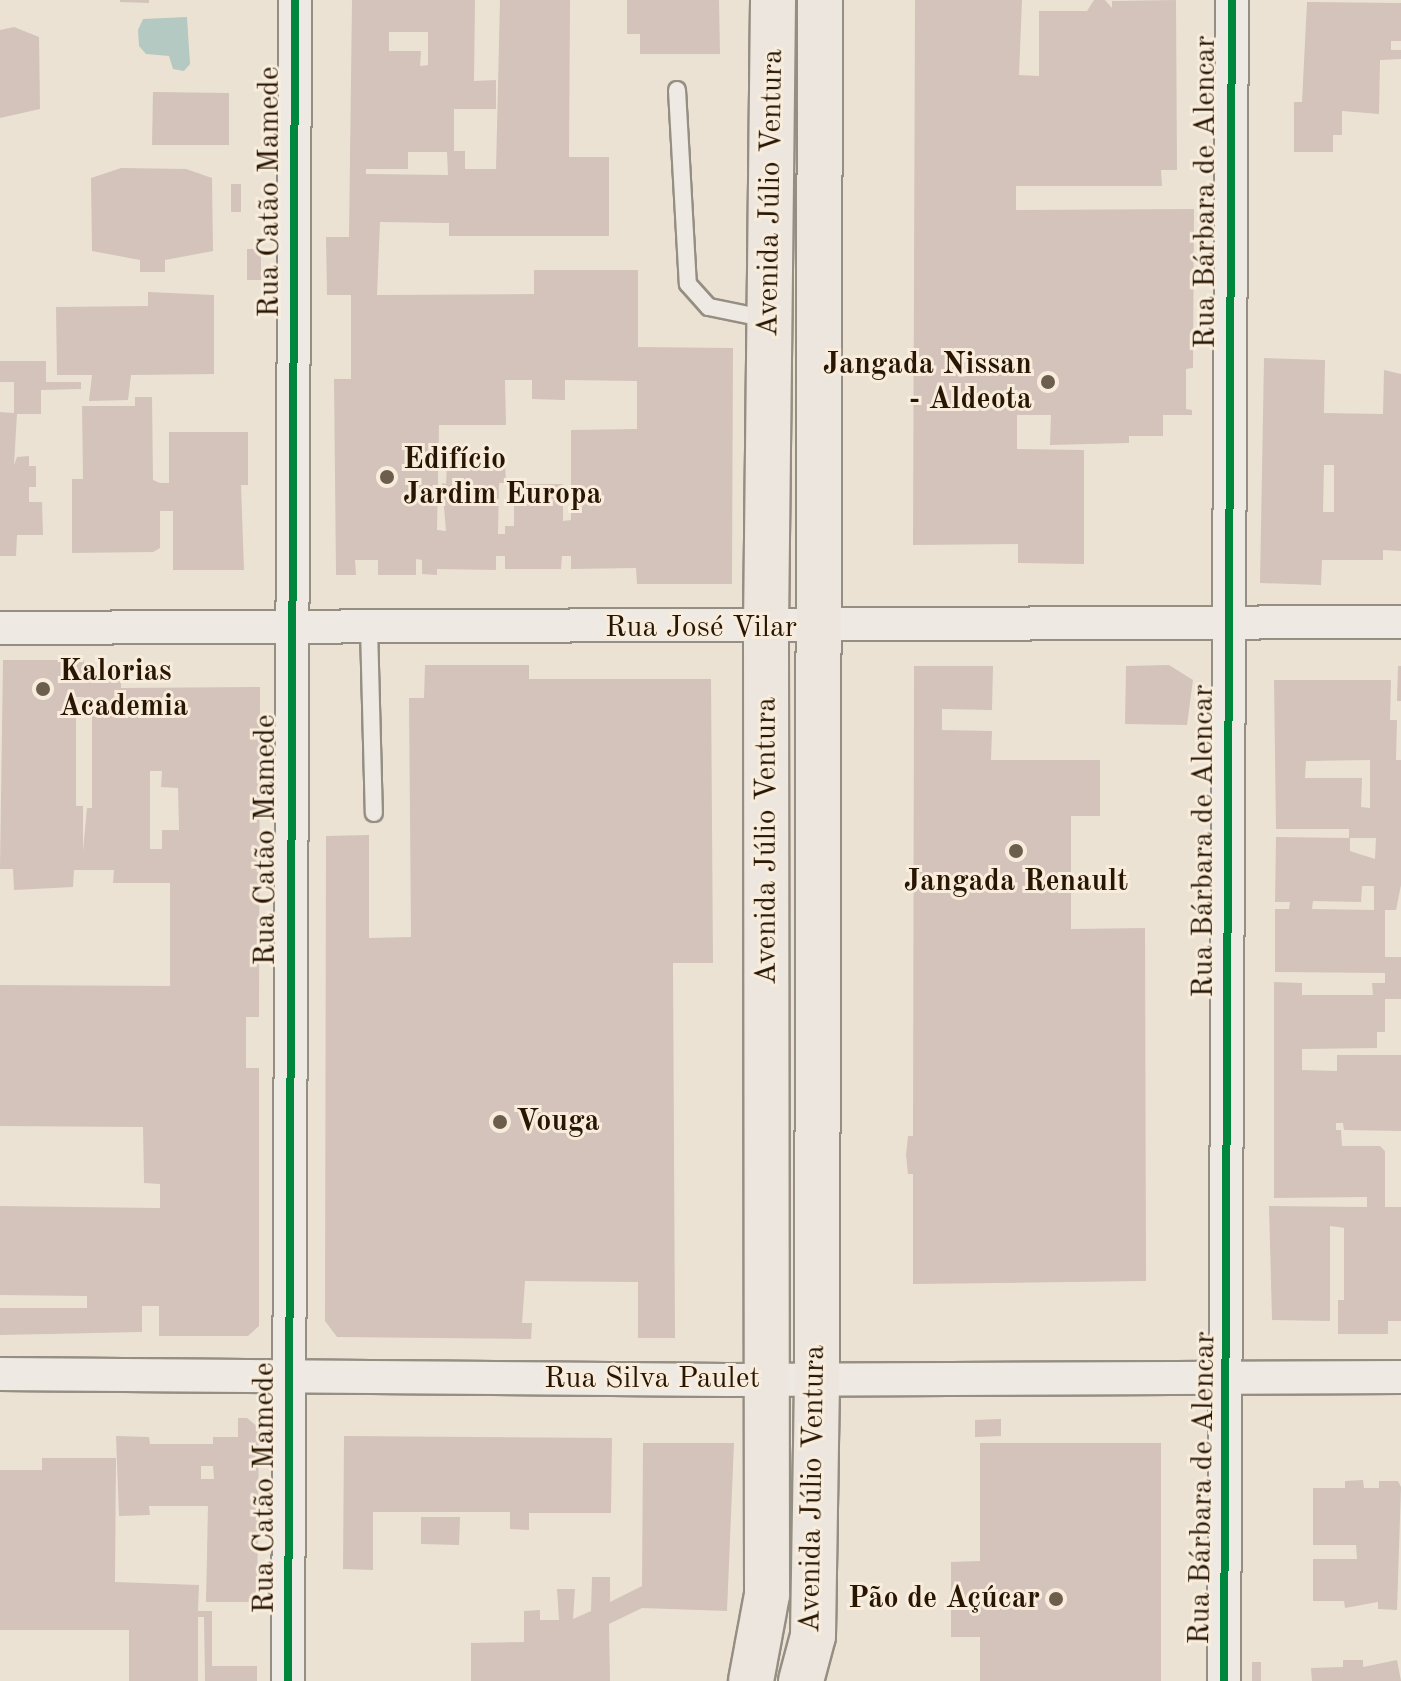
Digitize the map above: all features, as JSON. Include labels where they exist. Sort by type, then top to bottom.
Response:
[{"type":"main road","name":"Avenida Júlio Ventura","points":[[751,1681],[767,1595],[766,628],[773,0]]},
{"type":"main road","name":"Avenida Júlio Ventura","points":[[801,1681],[813,1636],[817,1380],[820,0]]},
{"type":"street","name":"Rua Catão Mamede","points":[[288,1681],[295,0]]},
{"type":"street","name":"Rua Bárbara de Alencar","points":[[1224,1681],[1228,1379],[1227,623],[1232,0]]},
{"type":"street","name":"Rua José Vilar","points":[[0,628],[817,628],[1401,622]]},
{"type":"street","name":"Rua Silva Paulet","points":[[0,1374],[768,1380],[1401,1377]]},
{"type":"lane","points":[[677,90],[688,284],[709,307],[769,319]]},
{"type":"lane","points":[[369,628],[374,813]]},
{"type":"water","points":[[187,17],[190,64],[184,71],[173,69],[169,56],[146,54],[139,46],[138,30],[143,19]]},
{"type":"building","points":[[149,0],[149,3],[120,2]]},
{"type":"building","points":[[352,0],[475,0],[474,81],[496,80],[496,109],[454,109],[454,151],[465,151],[465,169],[496,169],[500,0],[570,0],[569,157],[609,157],[609,236],[449,236],[449,223],[380,222],[377,295],[534,294],[534,270],[638,270],[638,347],[733,348],[732,584],[637,584],[636,568],[571,569],[571,556],[562,556],[561,569],[505,569],[505,556],[496,556],[496,570],[437,569],[437,575],[422,574],[422,560],[416,559],[416,575],[378,575],[378,560],[355,560],[356,575],[336,575],[334,379],[351,379],[351,295],[327,295],[326,237],[349,237]],"holes":[[[389,32],[428,32],[428,65],[420,66],[421,51],[389,51]],[[408,152],[447,152],[448,175],[366,174],[366,169],[408,169]],[[505,380],[532,380],[532,399],[565,400],[565,380],[637,381],[637,429],[571,430],[571,520],[563,521],[563,484],[514,484],[514,526],[505,526],[505,534],[498,534],[499,483],[506,483],[505,462],[447,464],[446,484],[442,483],[446,531],[437,530],[439,425],[506,425]]]},
{"type":"building","points":[[627,0],[719,0],[720,54],[640,54],[640,34],[627,34]]},
{"type":"building","points":[[915,0],[1022,0],[1019,75],[1039,76],[1039,11],[1087,11],[1094,0],[1105,0],[1112,8],[1112,1],[1176,0],[1177,170],[1161,170],[1162,186],[1016,186],[1016,210],[1194,209],[1193,368],[1186,369],[1186,409],[1192,410],[1192,415],[1163,415],[1163,436],[1129,436],[1129,443],[1050,445],[1051,415],[1017,415],[1017,449],[1084,450],[1084,564],[1018,563],[1018,544],[913,545]]},
{"type":"building","points":[[1307,2],[1401,3],[1401,41],[1391,41],[1391,50],[1401,50],[1401,59],[1380,60],[1379,114],[1342,111],[1342,135],[1333,135],[1333,152],[1294,152],[1294,102],[1302,102]]},
{"type":"building","points":[[14,27],[39,37],[40,109],[0,118],[0,30]]},
{"type":"building","points":[[153,92],[229,93],[229,145],[152,145]]},
{"type":"building","points":[[121,168],[186,169],[212,178],[213,251],[165,260],[165,272],[140,272],[140,260],[92,251],[91,178]]},
{"type":"building","points":[[231,184],[241,184],[241,212],[231,212]]},
{"type":"building","points":[[247,249],[261,249],[261,280],[247,280]]},
{"type":"building","points":[[148,292],[214,295],[214,374],[131,375],[128,400],[89,401],[92,375],[57,375],[56,307],[148,306]]},
{"type":"building","points":[[1264,358],[1325,360],[1324,413],[1383,414],[1384,370],[1401,374],[1401,551],[1383,550],[1383,560],[1322,560],[1321,585],[1260,583]],"holes":[[[1324,465],[1334,465],[1334,512],[1323,512]]]},
{"type":"building","points":[[0,361],[46,361],[46,382],[81,382],[81,389],[41,390],[41,414],[17,414],[14,465],[17,457],[29,456],[29,466],[36,466],[36,487],[29,487],[29,502],[42,502],[43,535],[17,535],[16,556],[0,556],[0,412],[14,413],[14,382],[0,382]]},
{"type":"building","points":[[135,397],[152,397],[153,480],[160,483],[169,483],[169,432],[248,432],[248,485],[241,485],[244,570],[173,570],[173,511],[160,511],[160,548],[153,552],[72,553],[72,479],[83,479],[82,406],[135,406]]},
{"type":"building","points":[[3,660],[84,660],[84,665],[97,666],[97,672],[121,672],[121,688],[260,687],[259,1017],[246,1017],[246,1068],[259,1068],[259,1326],[248,1336],[159,1336],[159,1306],[142,1306],[142,1332],[0,1335],[0,1308],[87,1308],[87,1296],[0,1295],[0,1206],[160,1208],[160,1184],[144,1183],[143,1127],[0,1126],[0,985],[170,986],[170,883],[113,883],[114,870],[74,870],[73,887],[14,890],[13,869],[0,869]],"holes":[[[76,697],[84,697],[83,714],[92,714],[92,808],[87,808],[83,851],[83,806],[76,806]],[[150,771],[162,771],[161,787],[178,788],[179,830],[162,830],[162,849],[150,849]]]},
{"type":"building","name":"Vouga","points":[[425,665],[529,665],[529,679],[711,679],[713,963],[673,963],[675,1338],[638,1338],[638,1282],[525,1281],[522,1323],[532,1323],[531,1339],[337,1337],[325,1321],[326,836],[369,835],[369,938],[411,937],[409,698],[424,698]]},
{"type":"building","points":[[1169,665],[1193,680],[1187,725],[1125,724],[1126,666]]},
{"type":"building","points":[[914,666],[993,666],[992,710],[942,709],[942,730],[992,731],[991,760],[1100,760],[1100,816],[1071,816],[1071,929],[1145,928],[1146,1281],[913,1284],[913,1174],[908,1174],[906,1155],[908,1136],[913,1136]]},
{"type":"building","points":[[1398,666],[1401,666],[1401,701],[1397,701]]},
{"type":"building","points":[[1274,680],[1391,680],[1390,720],[1397,720],[1396,760],[1401,760],[1401,885],[1396,910],[1385,910],[1385,957],[1401,957],[1401,999],[1385,999],[1385,1032],[1377,1032],[1377,1048],[1302,1049],[1302,1070],[1337,1071],[1337,1055],[1401,1055],[1401,1131],[1344,1130],[1343,1123],[1336,1123],[1336,1130],[1341,1130],[1342,1146],[1380,1146],[1385,1151],[1385,1207],[1401,1207],[1401,1321],[1388,1321],[1388,1334],[1338,1334],[1338,1300],[1344,1300],[1344,1228],[1330,1226],[1330,1321],[1272,1320],[1269,1206],[1367,1207],[1367,1197],[1274,1198],[1274,982],[1302,983],[1302,995],[1373,995],[1372,983],[1385,983],[1385,973],[1275,972],[1275,909],[1289,909],[1290,902],[1275,902],[1276,837],[1349,838],[1349,829],[1276,829]],"holes":[[[1370,760],[1370,808],[1361,807],[1362,778],[1305,778],[1306,761]],[[1350,838],[1376,838],[1375,859],[1350,851]],[[1362,886],[1374,886],[1374,910],[1312,909],[1313,901],[1361,902]]]},
{"type":"building","points":[[238,1418],[247,1418],[259,1428],[257,1602],[206,1602],[208,1506],[149,1506],[150,1515],[119,1516],[116,1436],[149,1437],[150,1444],[213,1444],[213,1437],[238,1437]],"holes":[[[201,1466],[213,1466],[214,1479],[201,1479]]]},
{"type":"building","points":[[1001,1419],[1001,1436],[975,1437],[975,1420]]},
{"type":"building","points":[[344,1436],[612,1438],[611,1513],[529,1513],[529,1530],[510,1529],[510,1512],[373,1512],[373,1570],[343,1569]]},
{"type":"building","points":[[643,1443],[734,1443],[727,1611],[642,1608],[609,1624],[610,1681],[471,1681],[471,1643],[524,1642],[524,1611],[540,1610],[540,1620],[559,1620],[557,1589],[575,1589],[573,1619],[591,1611],[592,1577],[610,1577],[610,1602],[642,1586]]},
{"type":"building","name":"Pão de Açúcar","points":[[980,1443],[1161,1443],[1161,1681],[980,1681],[980,1637],[951,1637],[951,1562],[980,1561]]},
{"type":"building","points":[[42,1458],[116,1458],[115,1582],[199,1585],[198,1611],[212,1611],[212,1666],[257,1666],[257,1681],[205,1681],[204,1617],[198,1617],[198,1681],[129,1681],[129,1630],[0,1630],[0,1470],[42,1470]]},
{"type":"building","points":[[1363,1480],[1364,1488],[1379,1488],[1379,1481],[1398,1481],[1401,1487],[1397,1610],[1378,1609],[1378,1602],[1345,1608],[1344,1601],[1313,1601],[1313,1559],[1357,1559],[1356,1545],[1313,1545],[1313,1488],[1345,1488],[1345,1481]]},
{"type":"building","points":[[421,1517],[460,1517],[459,1545],[421,1544]]},
{"type":"building","points":[[1343,1660],[1363,1660],[1363,1667],[1397,1660],[1401,1681],[1312,1681],[1311,1668],[1343,1667]]},
{"type":"building","points":[[1252,1662],[1261,1662],[1261,1681],[1252,1681]]},
{"type":"cycle path","points":[[288,1681],[295,0]]},
{"type":"cycle path","points":[[1224,1681],[1232,0]]},
{"type":"place","name":"Jangada Nissan - Aldeota","points":[[1048,382]]},
{"type":"place","name":"Edifício Jardim Europa","points":[[387,477]]},
{"type":"place","name":"Kalorias Academia","points":[[43,689]]},
{"type":"place","name":"Jangada Renault","points":[[1016,851]]},
{"type":"place","name":"Vouga","points":[[500,1122]]},
{"type":"place","name":"Pão de Açúcar","points":[[1056,1599]]}]
